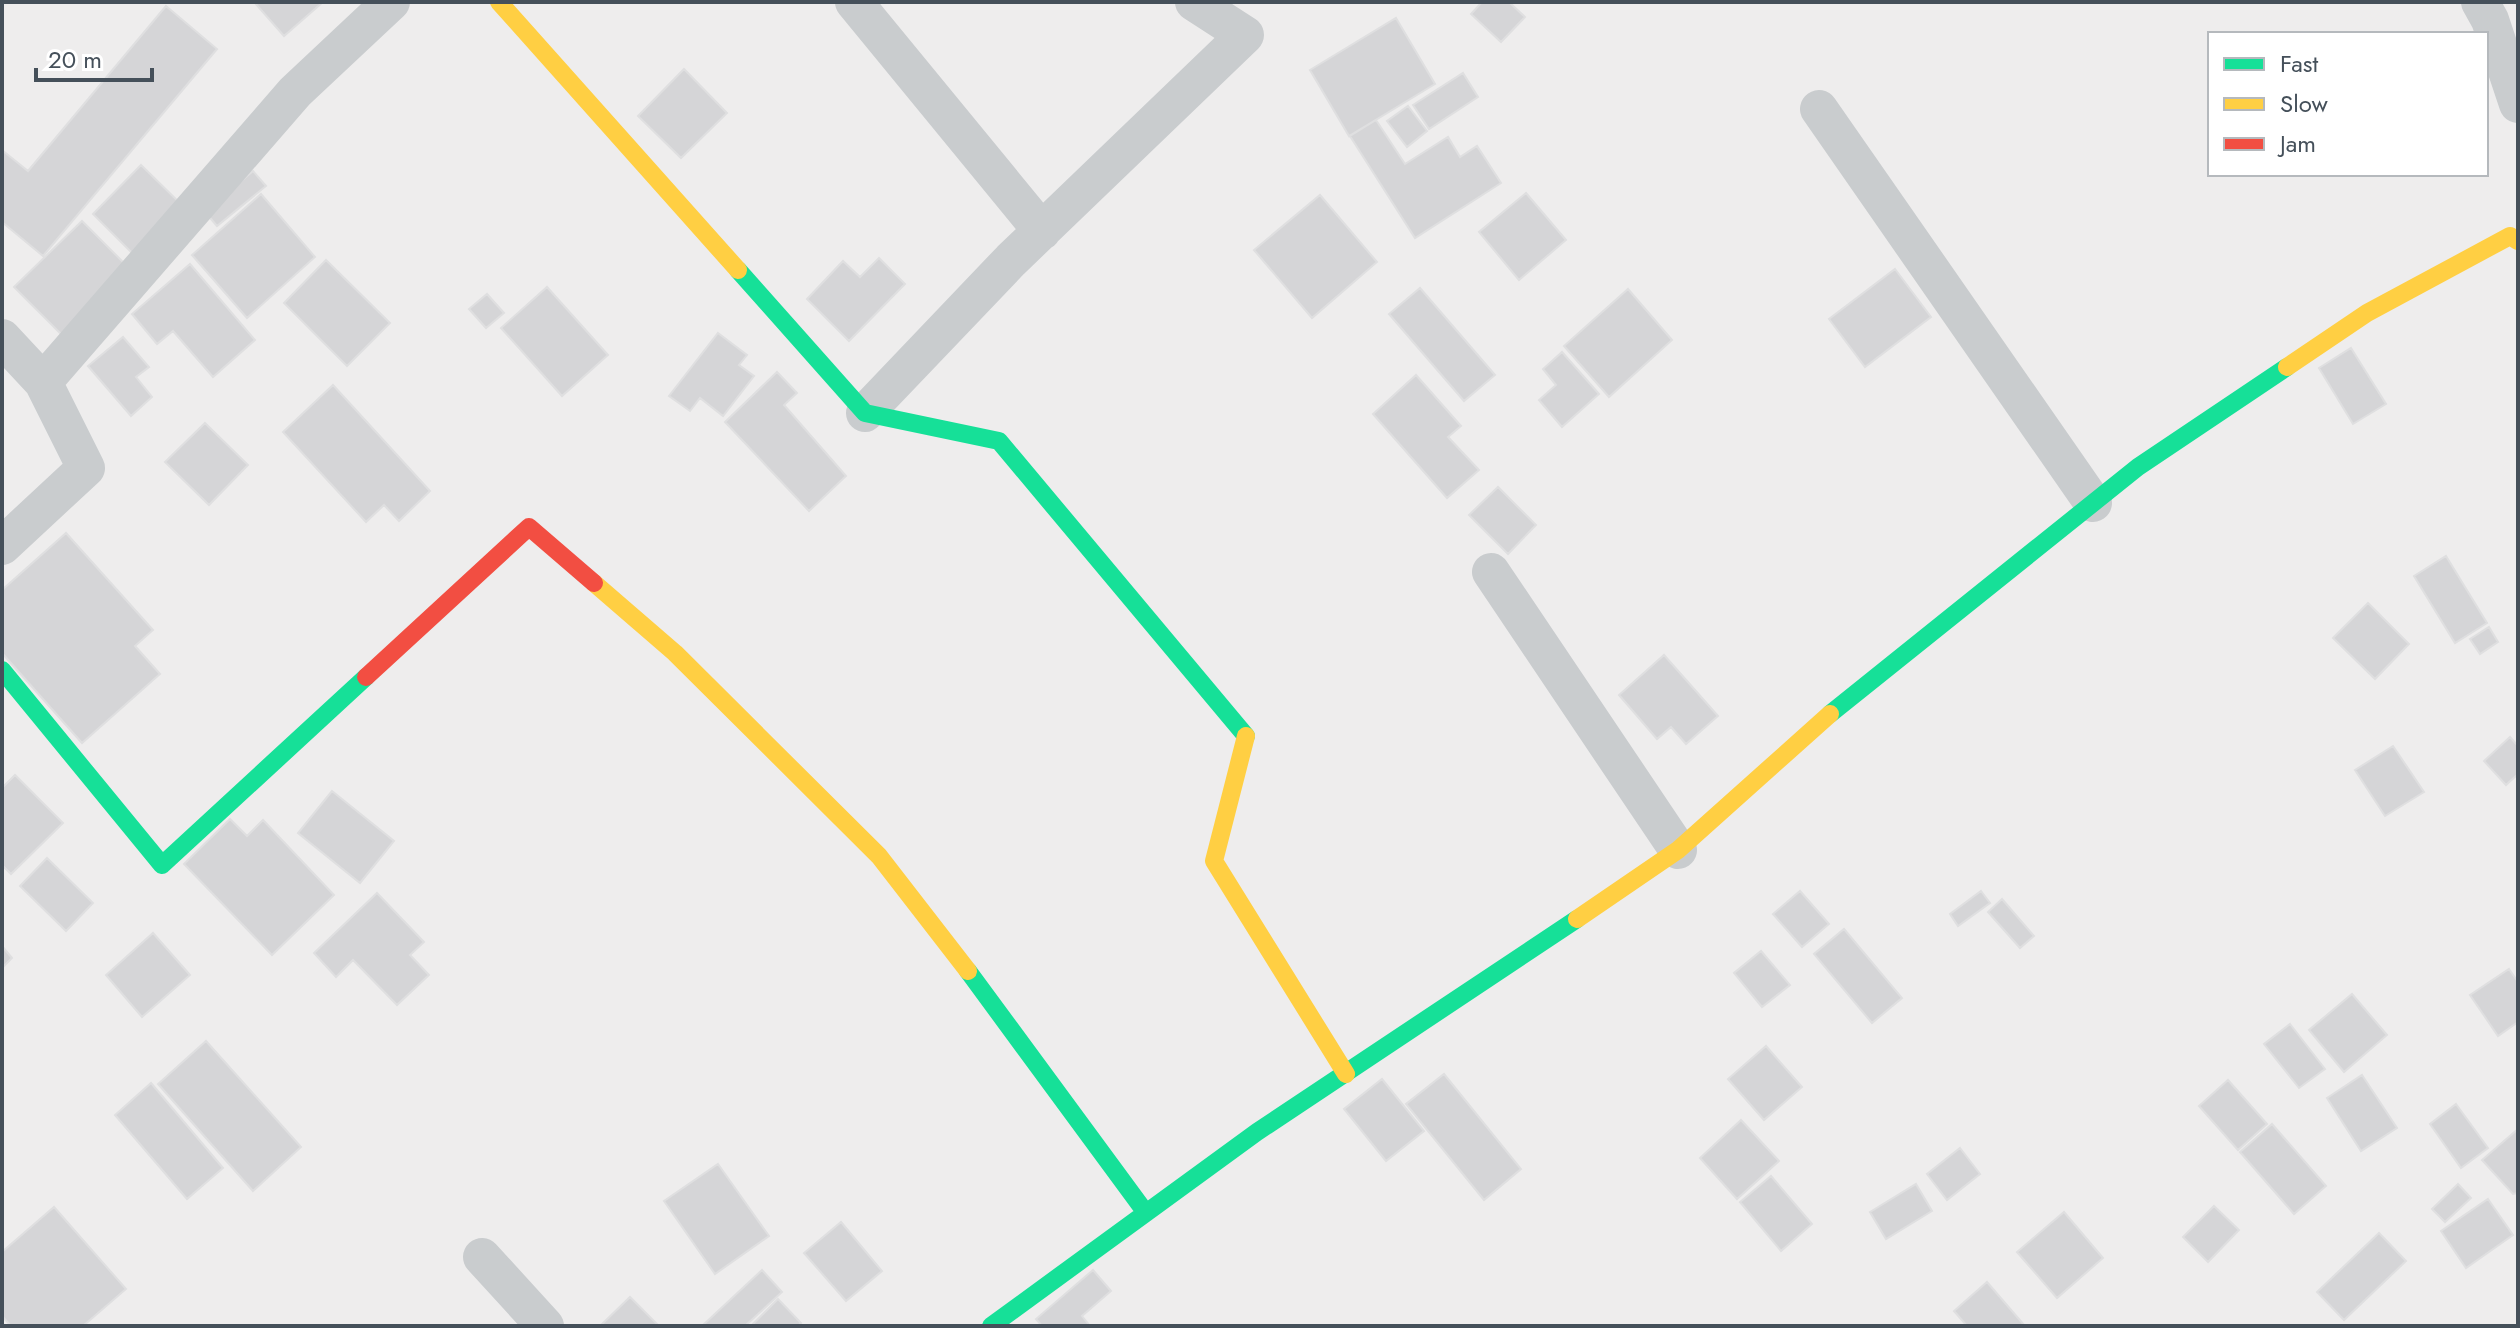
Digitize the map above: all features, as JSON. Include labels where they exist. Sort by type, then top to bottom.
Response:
[{"type":"street","points":[[43,382],[295,92],[391,2]]},
{"type":"street","points":[[499,2],[865,413],[999,441],[1247,733],[1214,861],[1346,1074]]},
{"type":"street","points":[[854,2],[1042,231]]},
{"type":"street","points":[[865,413],[1042,231],[1245,35],[1194,2]]},
{"type":"street","points":[[2480,2],[2490,20],[2518,104]]},
{"type":"street","points":[[1819,109],[2093,503]]},
{"type":"street","points":[[991,1326],[1257,1132],[1678,850],[1828,715],[2138,467],[2367,313],[2510,236],[2518,241]]},
{"type":"street","points":[[2,338],[43,382],[86,468],[2,546]]},
{"type":"street","points":[[2,670],[162,865],[529,527],[675,653],[879,856],[1032,1055],[1146,1213]]},
{"type":"street","points":[[1491,572],[1678,850]]},
{"type":"street","points":[[482,1257],[545,1326]]},
{"type":"building","points":[[254,2],[323,2],[284,36]]},
{"type":"building","points":[[1482,2],[1509,2],[1525,17],[1501,42],[1471,14]]},
{"type":"building","points":[[166,6],[217,49],[43,256],[2,222],[2,150],[28,171]]},
{"type":"building","points":[[1396,18],[1435,84],[1349,136],[1310,70]]},
{"type":"building","points":[[684,69],[727,113],[681,158],[638,116]]},
{"type":"building","points":[[1463,73],[1478,97],[1429,129],[1413,105]]},
{"type":"building","points":[[1408,106],[1427,131],[1407,147],[1387,121]]},
{"type":"building","points":[[1376,120],[1405,164],[1448,137],[1460,157],[1477,146],[1501,183],[1415,238],[1350,136]]},
{"type":"building","points":[[141,165],[186,209],[137,258],[93,214]]},
{"type":"building","points":[[253,171],[266,186],[217,226],[205,212]]},
{"type":"building","points":[[1526,193],[1566,240],[1519,280],[1479,232]]},
{"type":"building","points":[[261,194],[315,257],[247,318],[192,255]]},
{"type":"building","points":[[1320,195],[1377,262],[1312,318],[1254,250]]},
{"type":"building","points":[[82,221],[132,271],[64,337],[14,287]]},
{"type":"building","points":[[879,258],[905,284],[849,341],[807,299],[843,261],[860,277]]},
{"type":"building","points":[[326,260],[390,323],[347,366],[284,303]]},
{"type":"building","points":[[190,264],[255,340],[213,377],[173,331],[157,344],[132,314]]},
{"type":"building","points":[[1895,269],[1931,317],[1865,367],[1829,319]]},
{"type":"building","points":[[547,287],[608,355],[562,396],[501,328]]},
{"type":"building","points":[[1420,288],[1495,375],[1464,401],[1389,314]]},
{"type":"building","points":[[1628,289],[1672,340],[1609,397],[1564,346]]},
{"type":"building","points":[[487,294],[504,313],[486,328],[469,309]]},
{"type":"building","points":[[718,333],[747,355],[739,365],[754,376],[723,416],[700,398],[690,411],[669,396]]},
{"type":"building","points":[[123,337],[149,367],[136,377],[152,397],[131,416],[88,366]]},
{"type":"building","points":[[2351,348],[2386,404],[2353,424],[2319,368]]},
{"type":"building","points":[[1562,352],[1599,394],[1562,427],[1539,400],[1556,385],[1543,369]]},
{"type":"building","points":[[777,372],[797,393],[784,405],[846,476],[809,511],[725,422]]},
{"type":"building","points":[[1416,375],[1461,426],[1448,437],[1479,470],[1447,498],[1373,414]]},
{"type":"building","points":[[333,385],[430,491],[399,521],[384,505],[366,522],[283,432]]},
{"type":"building","points":[[205,423],[248,465],[209,505],[165,462]]},
{"type":"building","points":[[1498,487],[1536,525],[1508,554],[1469,515]]},
{"type":"building","points":[[66,533],[153,630],[135,646],[160,674],[82,743],[2,653],[2,590]]},
{"type":"building","points":[[2446,556],[2487,623],[2455,643],[2414,576]]},
{"type":"building","points":[[2368,603],[2409,644],[2375,679],[2333,638]]},
{"type":"building","points":[[2489,627],[2498,642],[2480,654],[2470,639]]},
{"type":"building","points":[[1664,655],[1718,716],[1686,744],[1671,727],[1657,739],[1619,695]]},
{"type":"building","points":[[2510,737],[2518,746],[2518,774],[2506,785],[2484,761]]},
{"type":"building","points":[[2393,746],[2424,792],[2385,816],[2355,770]]},
{"type":"building","points":[[15,775],[63,823],[11,874],[2,865],[2,788]]},
{"type":"building","points":[[332,791],[394,841],[360,883],[298,833]]},
{"type":"building","points":[[230,819],[247,836],[263,820],[334,895],[272,955],[184,864]]},
{"type":"building","points":[[47,858],[93,903],[66,931],[20,886]]},
{"type":"building","points":[[1800,891],[1829,924],[1802,947],[1773,914]]},
{"type":"building","points":[[1981,891],[1990,903],[1958,926],[1950,914]]},
{"type":"building","points":[[377,893],[424,942],[410,955],[429,975],[397,1005],[353,960],[336,977],[314,953]]},
{"type":"building","points":[[2002,899],[2034,936],[2020,948],[1988,912]]},
{"type":"building","points":[[1844,929],[1902,998],[1872,1023],[1814,954]]},
{"type":"building","points":[[153,933],[190,975],[142,1017],[106,975]]},
{"type":"building","points":[[2,946],[12,958],[2,968]]},
{"type":"building","points":[[1761,951],[1790,985],[1762,1007],[1734,973]]},
{"type":"building","points":[[2509,969],[2518,982],[2518,1022],[2498,1036],[2470,995]]},
{"type":"building","points":[[2352,994],[2387,1035],[2344,1072],[2309,1030]]},
{"type":"building","points":[[2290,1024],[2325,1069],[2299,1088],[2264,1044]]},
{"type":"building","points":[[206,1041],[301,1147],[253,1191],[158,1084]]},
{"type":"building","points":[[1766,1046],[1802,1087],[1764,1120],[1728,1079]]},
{"type":"building","points":[[1444,1074],[1521,1169],[1484,1200],[1406,1104]]},
{"type":"building","points":[[2362,1075],[2397,1128],[2361,1151],[2327,1098]]},
{"type":"building","points":[[1382,1079],[1424,1131],[1386,1161],[1344,1109]]},
{"type":"building","points":[[2228,1080],[2267,1124],[2238,1150],[2199,1106]]},
{"type":"building","points":[[151,1083],[223,1168],[187,1199],[115,1115]]},
{"type":"building","points":[[2456,1104],[2488,1148],[2461,1168],[2430,1124]]},
{"type":"building","points":[[1741,1120],[1779,1161],[1737,1199],[1700,1158]]},
{"type":"building","points":[[2272,1124],[2326,1186],[2294,1214],[2240,1152]]},
{"type":"building","points":[[2518,1129],[2518,1193],[2513,1194],[2482,1160]]},
{"type":"building","points":[[1960,1148],[1980,1174],[1947,1200],[1927,1174]]},
{"type":"building","points":[[718,1164],[769,1236],[715,1274],[664,1201]]},
{"type":"building","points":[[1771,1176],[1812,1224],[1781,1251],[1740,1202]]},
{"type":"building","points":[[1916,1184],[1932,1211],[1886,1239],[1870,1212]]},
{"type":"building","points":[[2458,1184],[2471,1198],[2445,1222],[2432,1209]]},
{"type":"building","points":[[2488,1199],[2513,1235],[2466,1268],[2441,1231]]},
{"type":"building","points":[[2214,1206],[2239,1230],[2208,1262],[2183,1237]]},
{"type":"building","points":[[54,1207],[126,1289],[83,1326],[11,1326],[2,1316],[2,1252]]},
{"type":"building","points":[[2064,1212],[2103,1258],[2057,1298],[2017,1252]]},
{"type":"building","points":[[841,1222],[882,1271],[846,1301],[804,1253]]},
{"type":"building","points":[[2379,1233],[2406,1261],[2344,1320],[2317,1292]]},
{"type":"building","points":[[762,1270],[782,1292],[745,1326],[702,1326]]},
{"type":"building","points":[[1093,1270],[1111,1291],[1082,1316],[1090,1326],[1042,1326],[1036,1319]]},
{"type":"building","points":[[1987,1282],[2025,1326],[1967,1326],[1954,1311]]},
{"type":"building","points":[[630,1297],[659,1326],[600,1326]]},
{"type":"building","points":[[778,1299],[801,1323],[798,1326],[751,1326]]},
{"type":"traffic: fast","points":[[738,270],[865,413],[999,441],[1246,736]]},
{"type":"traffic: fast","points":[[1830,714],[2138,467],[2287,367]]},
{"type":"traffic: fast","points":[[2,670],[162,865],[366,677]]},
{"type":"traffic: fast","points":[[991,1326],[1257,1132],[1577,919]]},
{"type":"traffic: fast","points":[[968,971],[1146,1213]]},
{"type":"traffic: slow","points":[[499,2],[738,270]]},
{"type":"traffic: slow","points":[[2287,367],[2367,313],[2510,236],[2518,241]]},
{"type":"traffic: slow","points":[[594,583],[675,653],[879,856],[968,971]]},
{"type":"traffic: slow","points":[[1577,919],[1678,850],[1830,714]]},
{"type":"traffic: slow","points":[[1246,736],[1214,861],[1346,1074]]},
{"type":"traffic: jam","points":[[366,677],[529,527],[594,583]]}]
